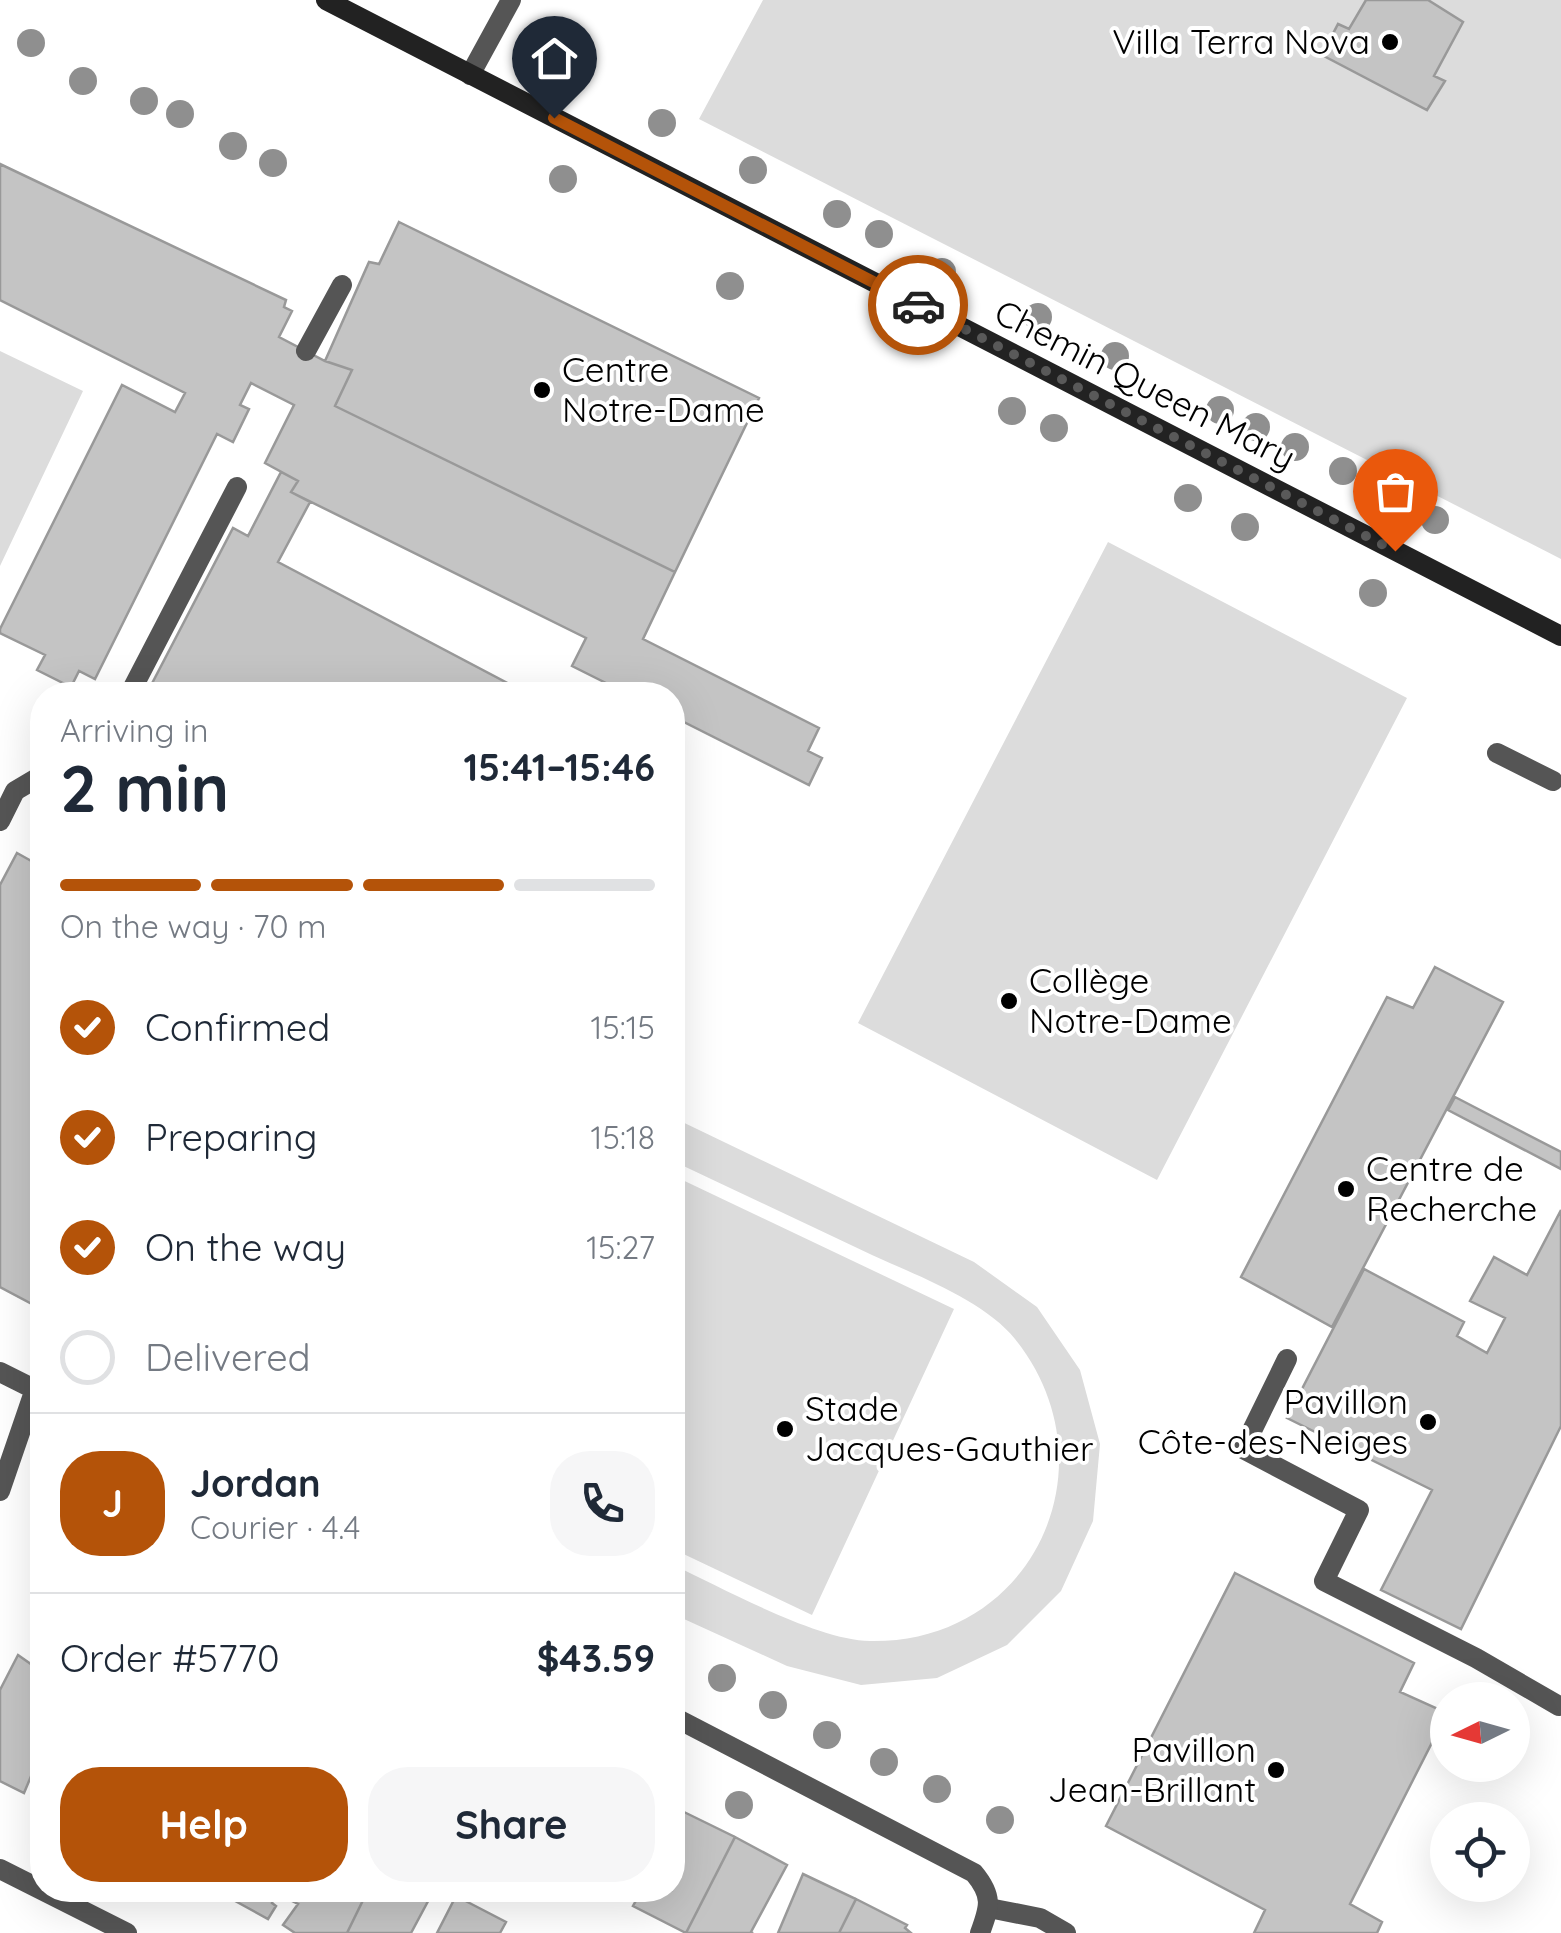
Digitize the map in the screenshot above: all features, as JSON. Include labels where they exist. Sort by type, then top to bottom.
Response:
[{"type":"street","name":"Chemin Queen Mary","points":[[326,0],[1561,636]]},
{"type":"street","points":[[470,75],[511,0]]},
{"type":"street","points":[[306,352],[342,285]]},
{"type":"street","points":[[136,682],[237,487]]},
{"type":"street","points":[[1497,753],[1558,776]]},
{"type":"street","points":[[0,821],[15,790],[30,782]]},
{"type":"street","points":[[1287,1359],[1243,1449],[1359,1510],[1324,1582],[1476,1658],[1560,1706]]},
{"type":"street","points":[[0,1372],[30,1387]]},
{"type":"street","points":[[0,1491],[30,1414]]},
{"type":"street","points":[[685,1723],[974,1873],[987,1888],[989,1908],[980,1933]]},
{"type":"street","points":[[0,1868],[30,1883]]},
{"type":"street","points":[[66,1902],[127,1933]]},
{"type":"street","points":[[989,1908],[1040,1918],[1066,1933]]},
{"type":"shaded area","points":[[763,0],[1561,0],[1561,559],[699,119]]},
{"type":"shaded area","points":[[0,351],[83,391],[0,566]]},
{"type":"shaded area","points":[[1108,542],[1407,698],[1157,1180],[858,1023]]},
{"type":"shaded area","points":[[685,1123],[974,1262],[1037,1307],[1080,1370],[1100,1444],[1093,1521],[1061,1591],[1007,1645],[937,1678],[861,1685],[787,1666],[685,1619],[685,1571],[797,1623],[870,1641],[927,1634],[976,1613],[1014,1580],[1042,1538],[1056,1491],[1058,1440],[1044,1388],[1015,1339],[986,1313],[949,1290],[685,1167]]},
{"type":"shaded area","name":"Stade Jacques-Gauthier","points":[[685,1181],[954,1309],[812,1615],[685,1555]]},
{"type":"building","name":"Villa Terra Nova","points":[[1366,0],[1428,0],[1463,22],[1434,76],[1445,81],[1427,110],[1322,55],[1338,24],[1349,29]]},
{"type":"building","points":[[0,164],[286,300],[284,307],[292,311],[279,337],[352,370],[335,406],[675,572],[643,639],[819,728],[808,751],[822,758],[809,785],[685,723],[685,682],[604,682],[572,666],[586,638],[291,492],[298,481],[265,463],[294,405],[251,383],[240,405],[249,409],[233,442],[217,434],[95,679],[79,671],[74,682],[61,682],[37,670],[45,655],[0,633],[0,629],[122,385],[175,412],[185,393],[0,300]]},
{"type":"building","name":"Centre Notre-Dame","points":[[399,222],[759,398],[675,572],[335,406],[352,370],[325,361],[369,262],[379,264]]},
{"type":"building","points":[[281,472],[298,481],[291,492],[310,502],[278,562],[505,682],[153,682],[233,528],[248,536]]},
{"type":"building","points":[[17,853],[30,860],[30,1303],[0,1287],[0,885]]},
{"type":"building","name":"Centre de Recherche","points":[[1435,967],[1503,1002],[1332,1327],[1241,1277],[1387,997],[1413,1008]]},
{"type":"building","points":[[1455,1097],[1561,1152],[1561,1169],[1448,1110]]},
{"type":"building","name":"Pavillon Côte-des-Neiges","points":[[1561,1210],[1561,1426],[1461,1629],[1381,1590],[1432,1490],[1287,1418],[1364,1269],[1464,1322],[1457,1336],[1487,1353],[1505,1318],[1470,1301],[1494,1257],[1527,1275]]},
{"type":"building","name":"Pavillon Jean-Brillant","points":[[1235,1573],[1414,1663],[1400,1692],[1430,1705],[1430,1746],[1350,1904],[1382,1922],[1377,1933],[1254,1933],[1265,1910],[1106,1826]]},
{"type":"building","points":[[18,1655],[30,1664],[30,1779],[24,1793],[0,1781],[0,1690]]},
{"type":"building","points":[[685,1812],[735,1837],[686,1933],[633,1906],[635,1902],[685,1902]]},
{"type":"building","points":[[735,1837],[787,1865],[753,1933],[686,1933]]},
{"type":"building","points":[[803,1874],[856,1899],[839,1933],[778,1933]]},
{"type":"building","points":[[856,1899],[907,1925],[905,1928],[911,1933],[839,1933]]},
{"type":"building","points":[[237,1902],[272,1902],[276,1906],[268,1919]]},
{"type":"building","points":[[294,1902],[362,1902],[347,1933],[295,1933],[283,1925],[298,1904]]},
{"type":"building","points":[[362,1902],[428,1902],[411,1933],[347,1933]]},
{"type":"building","points":[[453,1902],[468,1902],[506,1922],[500,1933],[437,1933]]},
{"type":"way so far","points":[[918,305],[1395,551]]},
{"type":"place","name":"Villa Terra Nova","points":[[1390,42]]},
{"type":"place","name":"Centre Notre-Dame","points":[[542,390]]},
{"type":"place","name":"Collège Notre-Dame","points":[[1009,1001]]},
{"type":"place","name":"Centre de Recherche","points":[[1346,1189]]},
{"type":"place","name":"Pavillon Côte-des-Neiges","points":[[1428,1422]]},
{"type":"place","name":"Stade Jacques-Gauthier","points":[[785,1429]]},
{"type":"place","name":"Pavillon Jean-Brillant","points":[[1276,1770]]},
{"type":"route","points":[[554,118],[918,305]]}]
